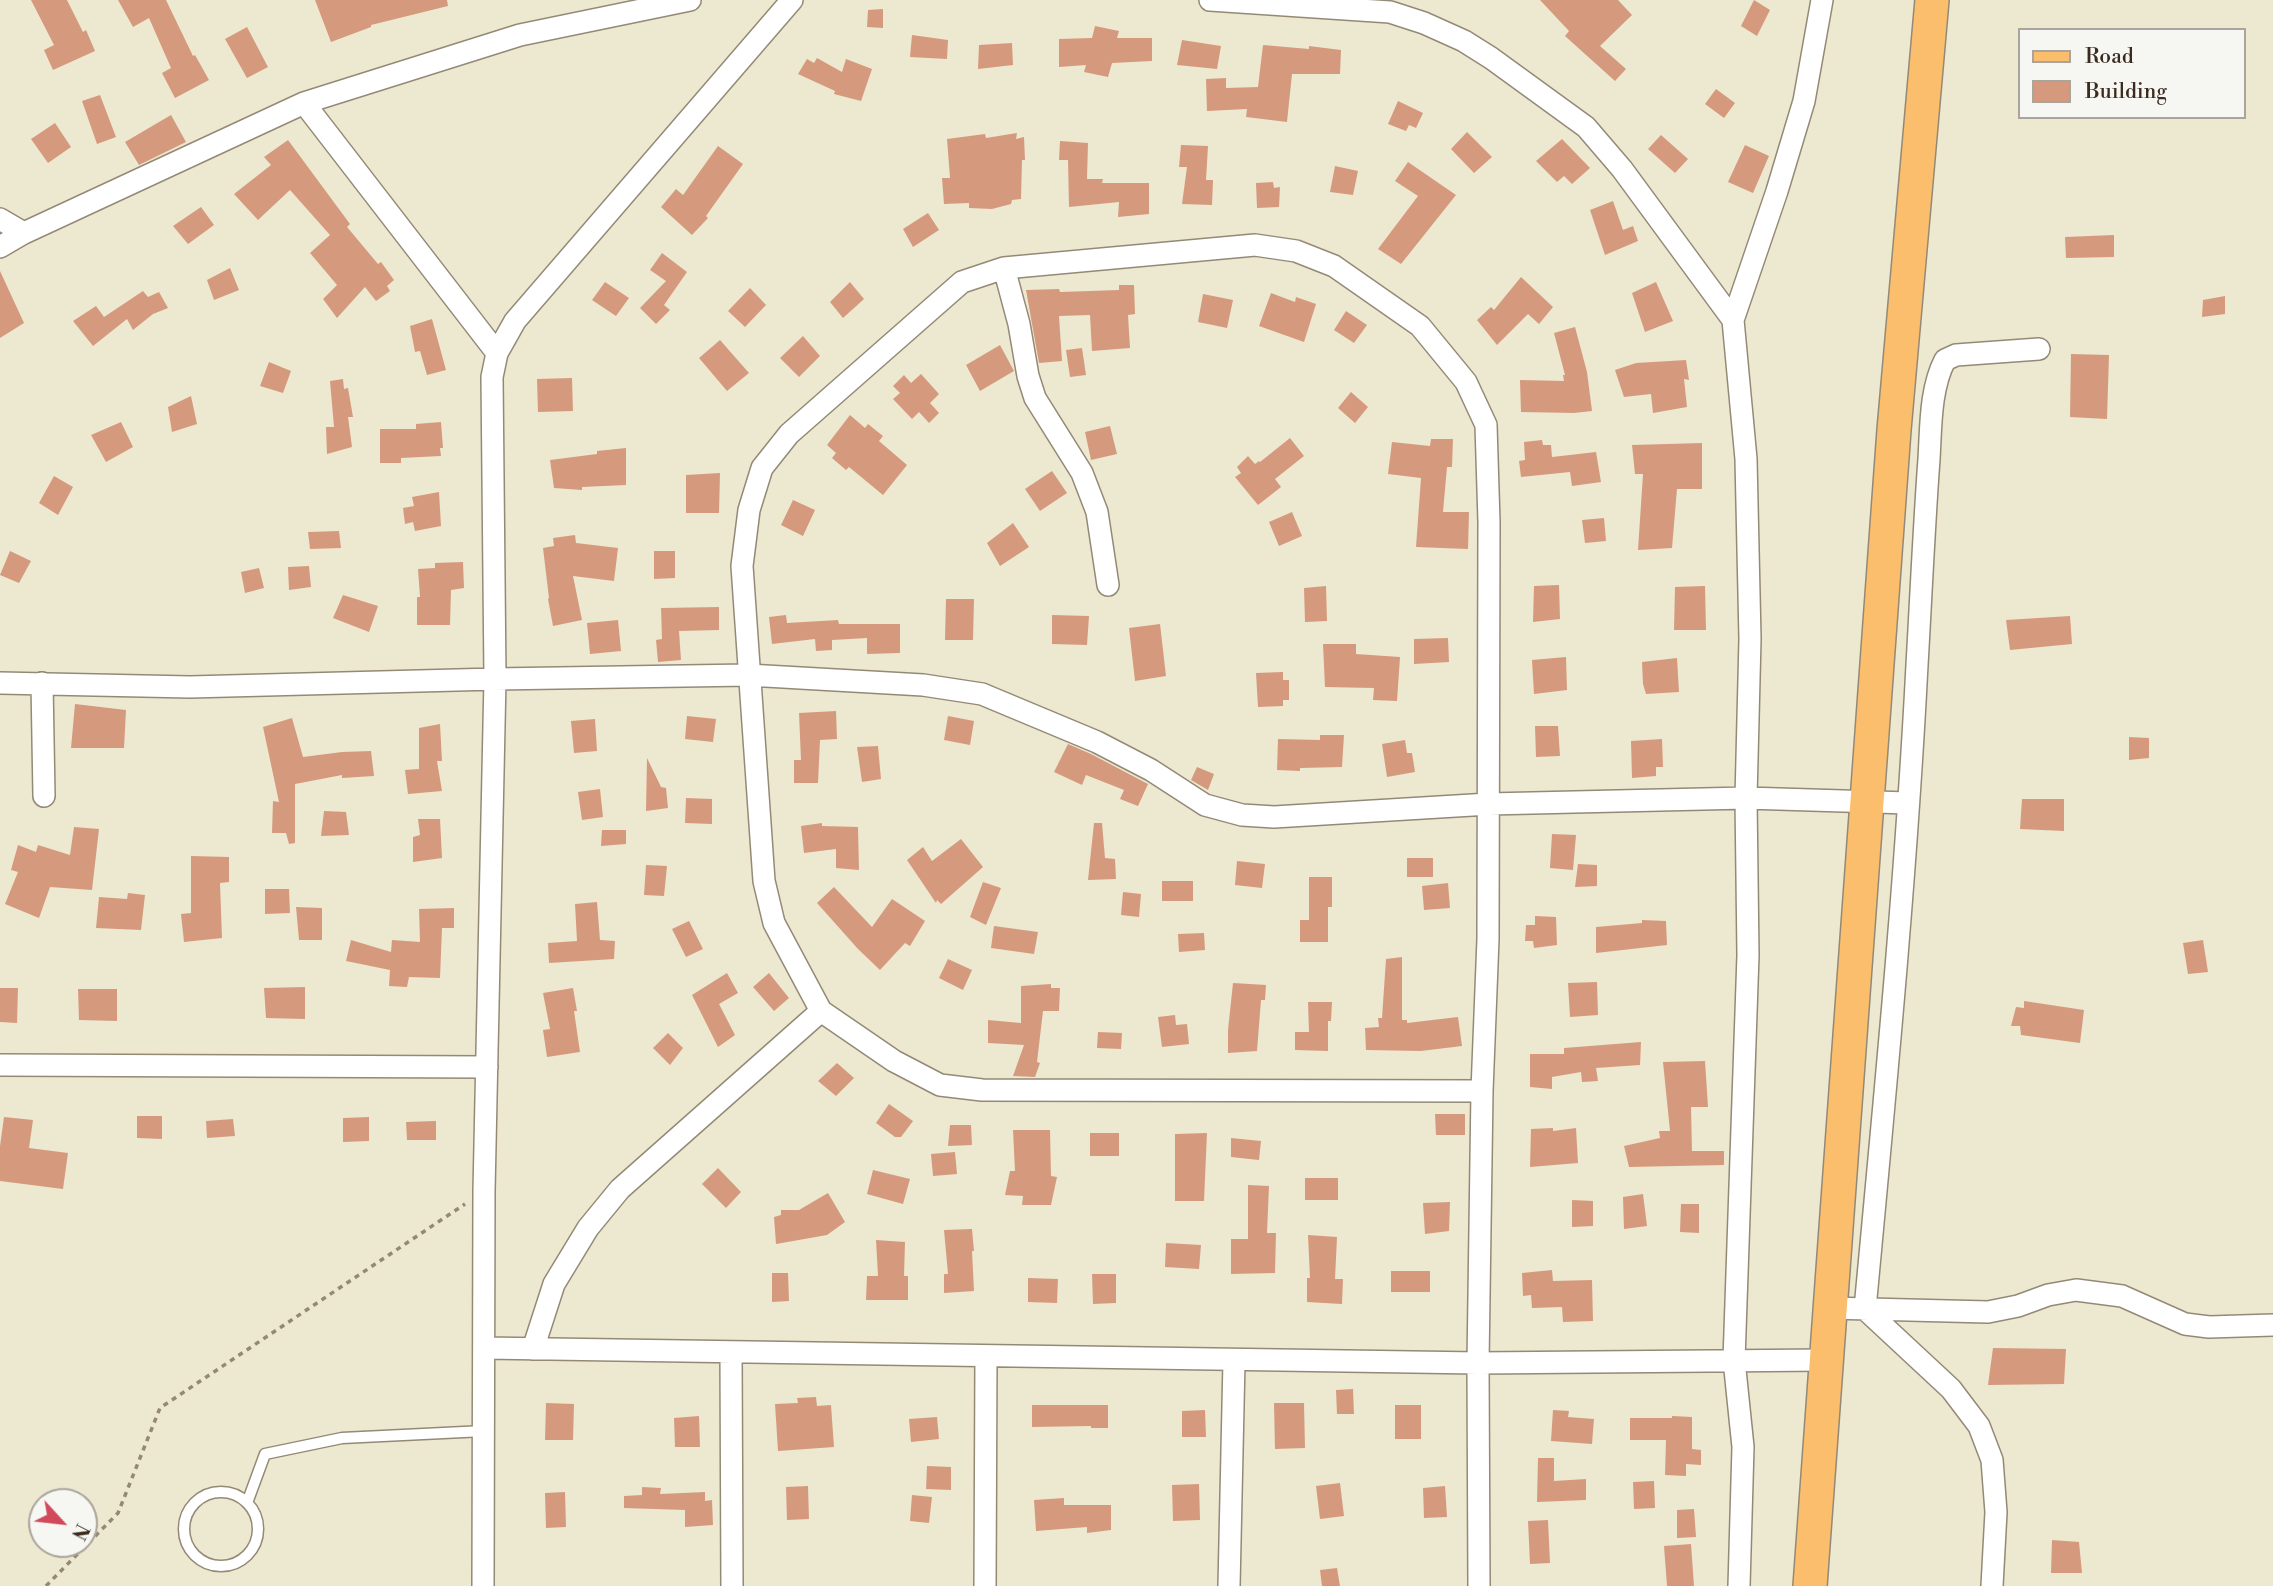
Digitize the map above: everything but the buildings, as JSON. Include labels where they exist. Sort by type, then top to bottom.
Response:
[{"type":"main road","points":[[1810,1586],[1894,430],[1932,0]]},
{"type":"street","points":[[0,247],[24,233],[304,103],[520,35],[690,0]]},
{"type":"street","points":[[483,1586],[484,1191],[495,679],[492,377],[497,353],[515,321],[792,0]]},
{"type":"street","points":[[1210,0],[1390,12],[1424,23],[1464,41],[1586,127],[1622,169],[1733,320]]},
{"type":"street","points":[[1739,1586],[1743,1447],[1734,1360],[1748,955],[1746,798],[1750,639],[1746,458],[1733,320],[1804,101],[1822,0]]},
{"type":"street","points":[[304,103],[497,353]]},
{"type":"street","points":[[0,219],[24,233]]},
{"type":"street","points":[[1479,1586],[1478,1363],[1489,804],[1489,522],[1486,425],[1466,382],[1420,326],[1334,266],[1296,251],[1255,245],[1004,268],[962,282],[789,434],[762,468],[750,510],[741,566],[764,881],[774,923],[821,1011],[894,1061],[940,1085],[982,1090],[1482,1091]]},
{"type":"street","points":[[1004,268],[1035,398],[1082,473],[1097,512],[1108,585]]},
{"type":"street","points":[[1865,1309],[1896,979],[1923,539],[1932,415],[1938,373],[1945,360],[1956,355],[2039,349]]},
{"type":"street","points":[[0,683],[190,687],[748,675],[923,685],[982,694],[1097,743],[1151,770],[1205,804],[1241,815],[1274,817],[1489,804],[1746,798],[1908,803]]},
{"type":"street","points":[[42,683],[44,796]]},
{"type":"street","points":[[533,1349],[554,1284],[588,1228],[620,1189],[821,1011]]},
{"type":"street","points":[[0,1065],[486,1067]]},
{"type":"street","points":[[1829,1308],[1988,1312],[2076,1290],[2122,1296],[2185,1324],[2209,1327],[2273,1325]]},
{"type":"street","points":[[1865,1309],[1951,1389],[1979,1426],[1992,1460],[1996,1513],[1992,1586]]},
{"type":"street","points":[[484,1348],[1234,1361],[1478,1363],[1825,1360]]},
{"type":"street","points":[[731,1352],[732,1586]]},
{"type":"street","points":[[985,1586],[986,1356]]},
{"type":"street","points":[[1229,1586],[1234,1361]]},
{"type":"lane","points":[[247,1503],[265,1454],[342,1438],[484,1431]]},
{"type":"lane","points":[[216,1492],[238,1496],[247,1503],[253,1510],[258,1532],[256,1543],[244,1559],[224,1567],[213,1566],[194,1555],[184,1537],[183,1526],[190,1506],[207,1494],[216,1492]]},
{"type":"path","points":[[46,1586],[118,1513],[160,1408],[484,1191]]}]
